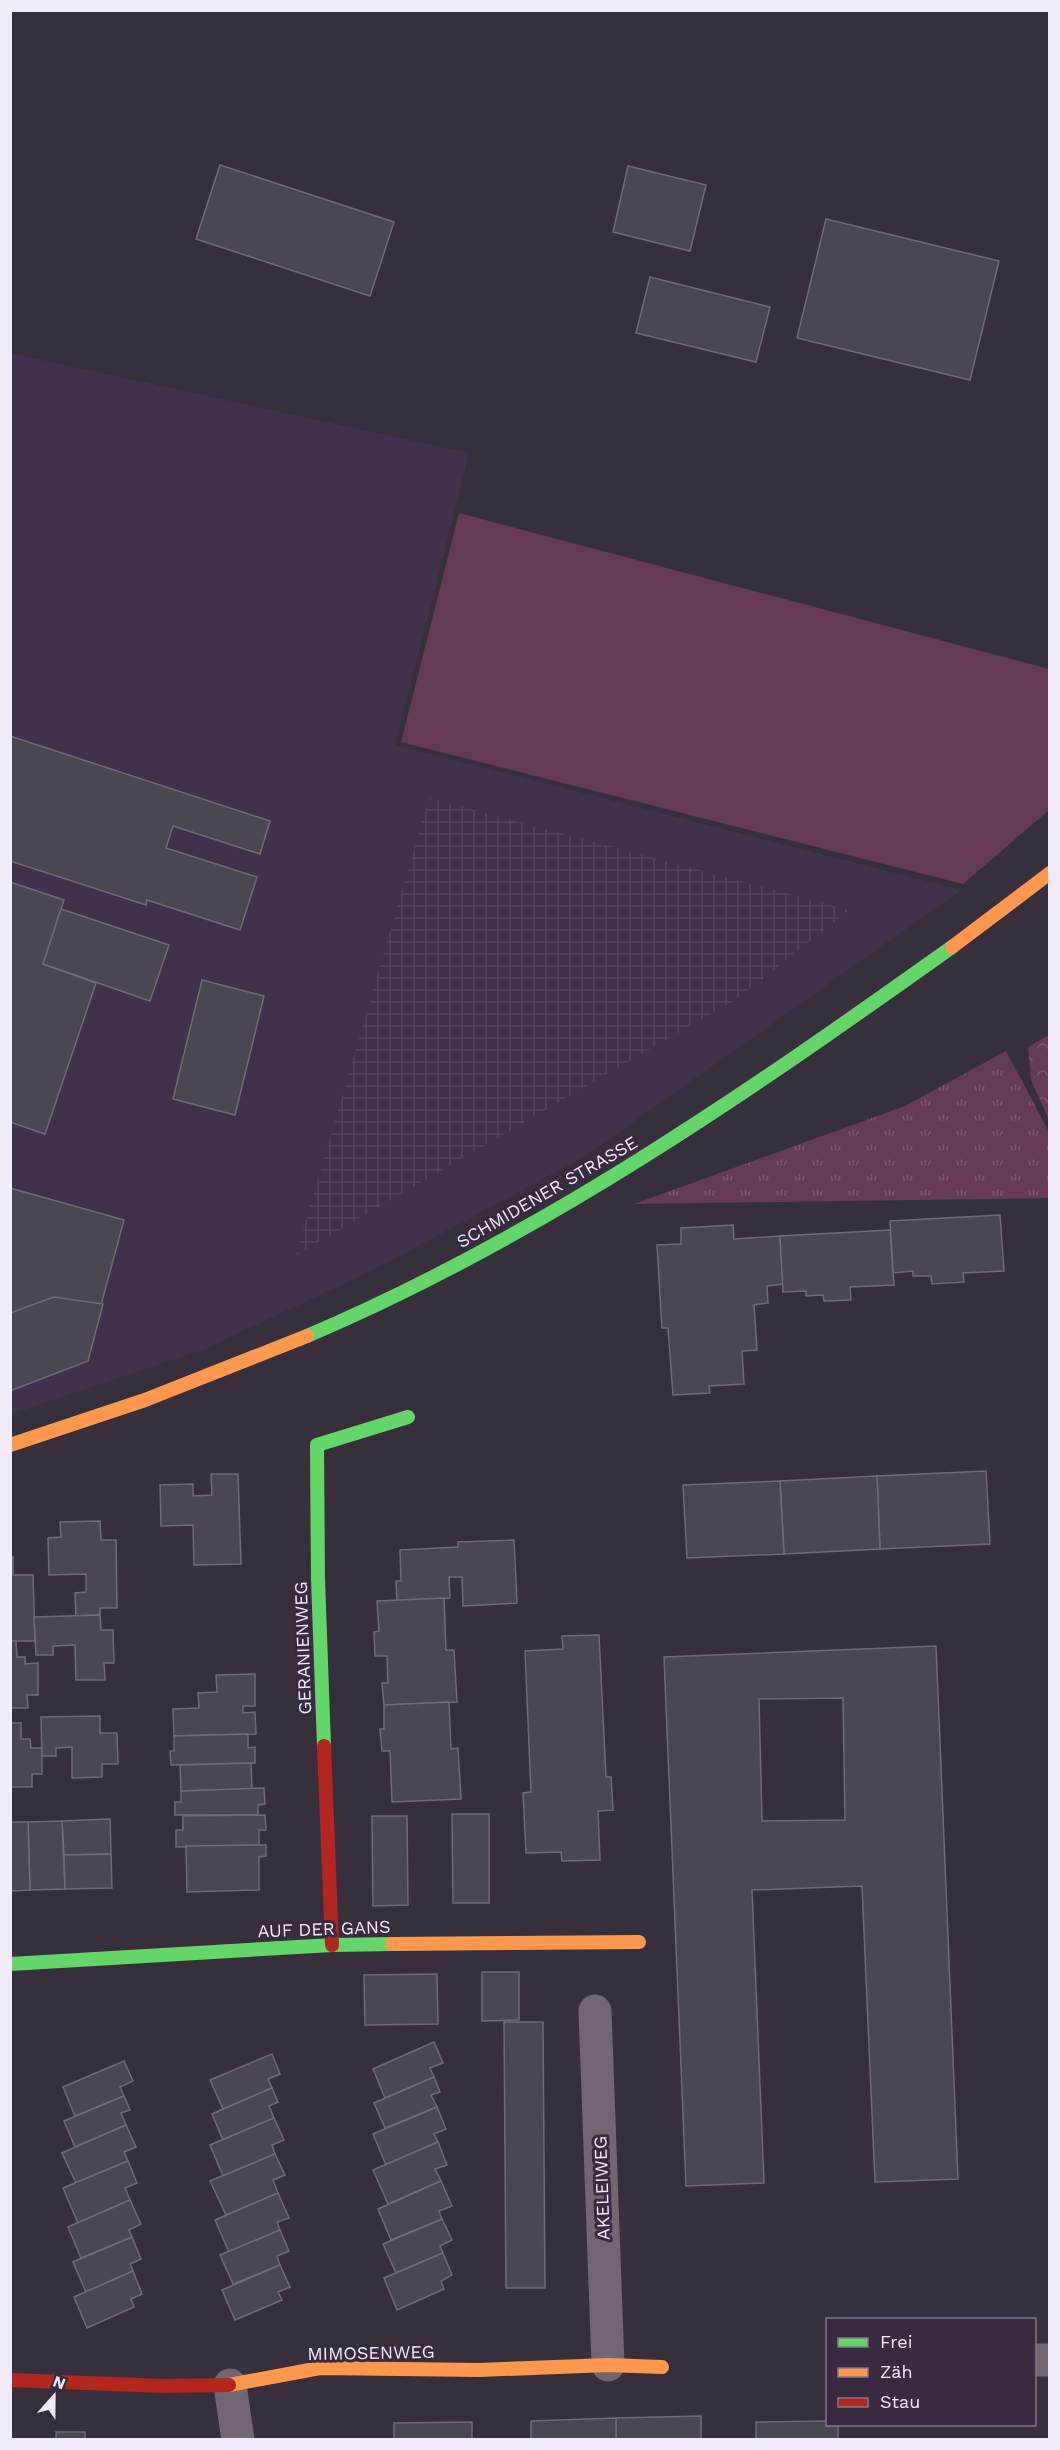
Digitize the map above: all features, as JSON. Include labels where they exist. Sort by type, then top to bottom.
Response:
[{"type":"street","name":"SCHMIDENER STRASSE","points":[[10,1445],[161,1395],[249,1361],[364,1310],[482,1253],[601,1185],[756,1082],[975,930],[1050,873]]},
{"type":"street","name":"GERANIENWEG","points":[[332,1944],[318,1579],[317,1445],[408,1417]]},
{"type":"street","name":"AUF DER GANS","points":[[10,1964],[332,1944],[639,1942]]},
{"type":"street","name":"AKELEIWEG","points":[[595,2011],[608,2365]]},
{"type":"street","name":"MIMOSENWEG","points":[[10,2380],[130,2386],[230,2385],[320,2368],[487,2370],[608,2365],[662,2367]]},
{"type":"street","points":[[230,2385],[238,2439]]},
{"type":"shaded area","points":[[10,353],[469,453],[395,745],[961,890],[584,1157],[379,1267],[205,1349],[11,1414]]},
{"type":"shaded area","points":[[429,798],[849,910],[738,998],[296,1255]]},
{"type":"green space","points":[[459,513],[1049,669],[1049,810],[963,884],[401,742]]},
{"type":"green space","points":[[1049,1035],[1049,1120],[1031,1080],[1028,1047]]},
{"type":"green space","points":[[1006,1051],[1049,1132],[1049,1198],[634,1204],[905,1106]]},
{"type":"building","points":[[220,165],[394,222],[370,296],[196,239]]},
{"type":"building","points":[[628,166],[706,185],[690,251],[613,232]]},
{"type":"building","points":[[826,219],[999,261],[970,380],[797,338]]},
{"type":"building","points":[[650,277],[770,307],[756,362],[636,333]]},
{"type":"building","points":[[10,736],[270,821],[260,854],[173,826],[166,848],[257,877],[240,930],[147,900],[146,905],[10,861]]},
{"type":"building","points":[[10,882],[64,900],[43,964],[96,983],[45,1134],[10,1122]]},
{"type":"building","points":[[61,909],[169,945],[150,1001],[43,964]]},
{"type":"building","points":[[202,980],[264,996],[235,1115],[173,1099]]},
{"type":"building","points":[[10,1188],[124,1220],[101,1305],[54,1298],[10,1314]]},
{"type":"building","points":[[1000,1215],[1004,1271],[963,1273],[964,1282],[932,1284],[931,1276],[913,1276],[913,1271],[893,1273],[890,1221]]},
{"type":"building","points":[[733,1225],[734,1239],[780,1236],[783,1284],[767,1286],[768,1303],[754,1305],[757,1350],[742,1351],[744,1384],[709,1386],[710,1393],[673,1395],[668,1328],[662,1328],[657,1245],[681,1244],[681,1228]]},
{"type":"building","points":[[890,1230],[894,1285],[850,1287],[851,1300],[824,1301],[823,1295],[806,1296],[806,1291],[783,1292],[780,1236]]},
{"type":"building","points":[[54,1297],[103,1304],[88,1361],[10,1391],[10,1313]]},
{"type":"building","points":[[986,1471],[990,1544],[880,1549],[877,1476]]},
{"type":"building","points":[[211,1474],[238,1474],[241,1564],[194,1565],[193,1525],[161,1526],[160,1485],[193,1484],[193,1496],[212,1495]]},
{"type":"building","points":[[877,1476],[880,1549],[784,1554],[780,1481]]},
{"type":"building","points":[[780,1481],[784,1554],[687,1558],[683,1485]]},
{"type":"building","points":[[100,1521],[101,1540],[116,1540],[117,1608],[100,1608],[100,1615],[76,1616],[75,1593],[86,1592],[86,1574],[49,1575],[48,1538],[61,1537],[60,1522]]},
{"type":"building","points":[[514,1540],[517,1603],[463,1606],[462,1577],[449,1577],[450,1598],[397,1601],[396,1581],[401,1581],[400,1550],[458,1547],[458,1542]]},
{"type":"building","points":[[10,1557],[13,1557],[13,1575],[33,1575],[35,1641],[10,1641]]},
{"type":"building","points":[[444,1598],[446,1650],[454,1650],[457,1702],[384,1705],[382,1683],[388,1683],[387,1656],[375,1656],[374,1632],[379,1631],[377,1601]]},
{"type":"building","points":[[100,1615],[101,1630],[113,1630],[114,1663],[104,1663],[105,1680],[76,1680],[75,1645],[53,1646],[53,1655],[36,1655],[34,1617]]},
{"type":"building","points":[[599,1635],[606,1777],[611,1777],[613,1810],[598,1811],[600,1860],[562,1861],[561,1852],[526,1853],[523,1793],[531,1792],[525,1651],[563,1649],[562,1636]]},
{"type":"building","points":[[10,1641],[16,1641],[17,1657],[25,1657],[25,1664],[38,1663],[38,1695],[27,1695],[28,1708],[10,1708]]},
{"type":"building","points":[[936,1646],[958,2179],[875,2182],[862,1886],[752,1890],[764,2183],[686,2186],[664,1657]],"holes":[[[843,1698],[845,1820],[762,1821],[759,1699]]]},
{"type":"building","points":[[255,1674],[255,1706],[243,1706],[243,1713],[255,1712],[256,1734],[174,1736],[173,1709],[199,1708],[198,1693],[217,1692],[216,1675]]},
{"type":"building","points":[[449,1702],[451,1749],[458,1748],[461,1799],[392,1802],[390,1751],[382,1751],[380,1729],[384,1729],[384,1705]]},
{"type":"building","points":[[100,1716],[100,1733],[117,1733],[118,1764],[102,1764],[102,1777],[72,1778],[72,1747],[56,1748],[56,1756],[42,1756],[41,1717]]},
{"type":"building","points":[[10,1723],[21,1723],[21,1739],[30,1739],[31,1748],[42,1748],[42,1774],[32,1774],[32,1787],[10,1787]]},
{"type":"building","points":[[248,1734],[248,1748],[255,1747],[255,1763],[171,1765],[170,1751],[174,1751],[174,1736]]},
{"type":"building","points":[[251,1763],[252,1789],[181,1791],[180,1765]]},
{"type":"building","points":[[264,1788],[265,1804],[258,1805],[258,1815],[175,1815],[175,1802],[181,1802],[181,1791]]},
{"type":"building","points":[[452,1814],[489,1814],[489,1903],[453,1903]]},
{"type":"building","points":[[265,1815],[266,1830],[259,1830],[259,1845],[176,1847],[176,1830],[183,1830],[183,1816]]},
{"type":"building","points":[[372,1816],[407,1816],[408,1905],[373,1906]]},
{"type":"building","points":[[110,1819],[111,1854],[64,1855],[62,1821]]},
{"type":"building","points":[[62,1821],[65,1889],[30,1890],[28,1822]]},
{"type":"building","points":[[10,1822],[28,1822],[30,1890],[10,1891]]},
{"type":"building","points":[[266,1845],[266,1856],[259,1857],[259,1890],[187,1892],[186,1846]]},
{"type":"building","points":[[111,1854],[112,1888],[65,1889],[64,1855]]},
{"type":"building","points":[[482,1972],[519,1972],[519,2020],[482,2021]]},
{"type":"building","points":[[437,1974],[438,2024],[365,2025],[364,1975]]},
{"type":"building","points":[[504,2022],[543,2022],[545,2288],[506,2288]]},
{"type":"building","points":[[434,2042],[443,2063],[430,2068],[434,2077],[385,2098],[373,2069]]},
{"type":"building","points":[[272,2054],[280,2074],[268,2079],[272,2088],[223,2109],[210,2080]]},
{"type":"building","points":[[124,2061],[133,2081],[120,2087],[124,2096],[75,2116],[63,2087]]},
{"type":"building","points":[[434,2077],[440,2092],[431,2095],[437,2107],[385,2128],[374,2103]]},
{"type":"building","points":[[272,2088],[278,2102],[269,2106],[274,2118],[223,2140],[212,2114]]},
{"type":"building","points":[[124,2096],[130,2110],[121,2113],[126,2125],[75,2147],[64,2121]]},
{"type":"building","points":[[437,2107],[446,2129],[434,2134],[438,2142],[386,2165],[373,2134]]},
{"type":"building","points":[[274,2118],[284,2140],[272,2145],[275,2154],[223,2176],[210,2145]]},
{"type":"building","points":[[126,2125],[136,2147],[124,2152],[128,2161],[76,2183],[62,2153]]},
{"type":"building","points":[[438,2142],[447,2165],[435,2169],[441,2181],[388,2204],[373,2170]]},
{"type":"building","points":[[275,2154],[285,2175],[273,2180],[278,2193],[226,2215],[210,2181]]},
{"type":"building","points":[[128,2161],[137,2183],[125,2188],[130,2200],[78,2223],[63,2188]]},
{"type":"building","points":[[441,2181],[452,2206],[439,2211],[442,2219],[391,2240],[378,2209]]},
{"type":"building","points":[[278,2193],[289,2218],[277,2222],[280,2230],[229,2252],[215,2220]]},
{"type":"building","points":[[130,2200],[141,2224],[129,2230],[132,2237],[81,2258],[68,2227]]},
{"type":"building","points":[[442,2219],[452,2240],[440,2246],[443,2253],[396,2273],[383,2244]]},
{"type":"building","points":[[280,2230],[289,2251],[277,2256],[280,2265],[233,2284],[220,2255]]},
{"type":"building","points":[[132,2237],[141,2259],[130,2264],[133,2271],[86,2292],[73,2262]]},
{"type":"building","points":[[443,2253],[452,2275],[441,2281],[444,2289],[397,2310],[384,2278]]},
{"type":"building","points":[[280,2265],[290,2287],[278,2292],[282,2300],[235,2320],[222,2290]]},
{"type":"building","points":[[133,2271],[142,2294],[131,2299],[134,2307],[87,2328],[74,2297]]},
{"type":"building","points":[[701,2416],[701,2440],[616,2440],[616,2418]]},
{"type":"building","points":[[616,2418],[616,2440],[531,2440],[531,2421]]},
{"type":"building","points":[[826,2421],[826,2426],[838,2426],[838,2440],[756,2440],[756,2422]]},
{"type":"building","points":[[472,2422],[472,2440],[394,2440],[394,2423]]},
{"type":"building","points":[[56,2432],[85,2432],[85,2440],[56,2440]]},
{"type":"traffic: fast","points":[[307,1336],[393,1297],[559,1208],[719,1108],[952,947]]},
{"type":"traffic: fast","points":[[324,1746],[318,1579],[317,1445],[408,1417]]},
{"type":"traffic: fast","points":[[10,1964],[332,1945],[392,1944]]},
{"type":"traffic: slow","points":[[952,947],[1050,873]]},
{"type":"traffic: slow","points":[[10,1445],[145,1400],[307,1336]]},
{"type":"traffic: slow","points":[[392,1944],[639,1942]]},
{"type":"traffic: slow","points":[[229,2385],[320,2368],[479,2370],[608,2365],[662,2367]]},
{"type":"traffic: jam","points":[[324,1746],[332,1945]]},
{"type":"traffic: jam","points":[[10,2380],[164,2386],[229,2385]]}]
